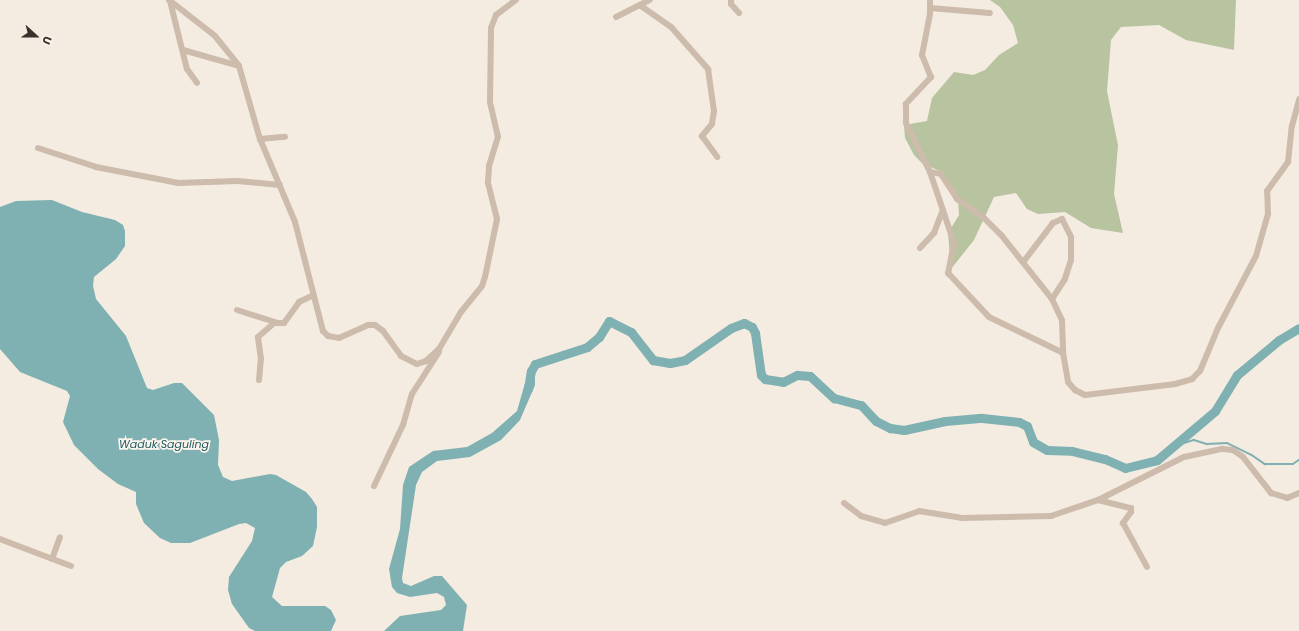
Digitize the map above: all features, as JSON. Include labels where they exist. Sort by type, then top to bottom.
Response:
[{"type":"street","points":[[374,486],[403,426],[412,394],[461,312],[482,286],[486,277],[497,219],[488,182],[489,166],[498,137],[490,102],[491,28],[496,15],[516,0]]},
{"type":"street","points":[[616,17],[641,6],[650,0]]},
{"type":"street","points":[[731,0],[731,4],[739,13]]},
{"type":"street","points":[[930,0],[922,55],[931,77],[910,98],[904,114],[914,142],[930,172],[954,243],[946,268],[952,278],[989,317],[1063,353]]},
{"type":"street","points":[[170,1],[215,36],[240,66],[260,139],[294,222],[321,329],[331,337],[343,338],[365,326],[375,325],[383,331],[402,356],[415,364],[426,361],[443,343]]},
{"type":"street","points":[[170,1],[188,71],[197,83]]},
{"type":"street","points":[[641,6],[672,28],[708,69],[714,111],[712,124],[702,136],[717,158]]},
{"type":"street","points":[[930,8],[990,13]]},
{"type":"street","points":[[183,50],[240,66]]},
{"type":"street","points":[[930,172],[941,174],[957,199],[984,218],[1024,261],[1052,299],[1062,320],[1063,353],[1069,384],[1086,395],[1175,384],[1197,375],[1218,328],[1256,256],[1268,214],[1267,191],[1288,162],[1292,126],[1299,99]]},
{"type":"street","points":[[260,139],[285,137]]},
{"type":"street","points":[[38,148],[96,167],[178,183],[238,181],[280,185]]},
{"type":"street","points":[[920,248],[934,233],[943,210]]},
{"type":"street","points":[[1024,261],[1053,224],[1062,219],[1071,237],[1071,260],[1065,279],[1052,299]]},
{"type":"street","points":[[237,310],[278,323],[284,323],[295,305],[312,296]]},
{"type":"street","points":[[258,380],[262,359],[258,338],[278,323]]},
{"type":"street","points":[[844,503],[861,516],[885,523],[919,511],[962,518],[1051,516],[1098,500],[1184,457],[1222,449],[1235,451],[1243,457],[1271,493],[1286,498],[1299,493]]},
{"type":"street","points":[[1098,500],[1131,508],[1131,512],[1124,524],[1147,566]]},
{"type":"street","points":[[52,559],[60,537]]},
{"type":"street","points":[[0,539],[70,566]]},
{"type":"green space","points":[[990,0],[1236,0],[1234,50],[1186,40],[1159,25],[1121,27],[1111,40],[1107,91],[1118,145],[1114,194],[1123,233],[1091,228],[1065,212],[1038,214],[1027,209],[1016,193],[994,197],[974,240],[951,269],[948,233],[959,215],[958,197],[940,171],[923,164],[914,155],[905,138],[904,125],[927,121],[932,98],[954,72],[973,75],[985,70],[999,55],[1018,43],[1013,25],[1000,7]]},
{"type":"water","name":"Waduk Saguling","points":[[52,200],[82,212],[115,220],[123,225],[125,231],[125,246],[116,259],[94,277],[93,286],[96,299],[126,336],[147,388],[153,390],[174,383],[182,383],[214,415],[219,440],[218,465],[223,477],[232,481],[270,474],[276,475],[306,492],[312,499],[317,507],[317,527],[313,546],[302,556],[286,562],[280,568],[272,597],[282,606],[325,606],[331,610],[336,620],[331,631],[255,631],[249,628],[232,604],[228,590],[229,577],[252,541],[255,528],[246,523],[239,524],[190,543],[171,543],[160,538],[144,523],[136,504],[136,492],[118,484],[98,469],[74,445],[63,422],[70,396],[67,391],[20,372],[0,349],[0,207],[16,201]]},
{"type":"water","points":[[529,378],[535,379],[535,385],[520,420],[501,440],[470,457],[437,461],[422,472],[416,485],[402,578],[403,583],[411,586],[434,576],[442,576],[467,605],[463,631],[384,631],[400,616],[441,610],[446,605],[444,597],[437,593],[410,597],[397,593],[392,587],[389,569],[400,529],[403,485],[409,467],[433,451],[467,447],[492,433],[517,411],[525,383]]},
{"type":"waterway","points":[[528,389],[531,371],[535,364],[587,347],[599,337],[609,321],[631,332],[653,360],[670,363],[685,360],[731,328],[744,323],[752,327],[755,333],[761,375],[765,379],[783,382],[797,375],[810,376],[834,398],[861,405],[876,421],[890,428],[904,430],[945,421],[982,418],[1019,422],[1027,426],[1033,442],[1047,450],[1072,451],[1105,459],[1125,468],[1157,460],[1215,411],[1237,375],[1279,340],[1299,328]]},
{"type":"waterway","points":[[1172,447],[1194,440],[1207,444],[1227,443],[1252,455],[1265,464],[1293,464],[1299,460]]}]
